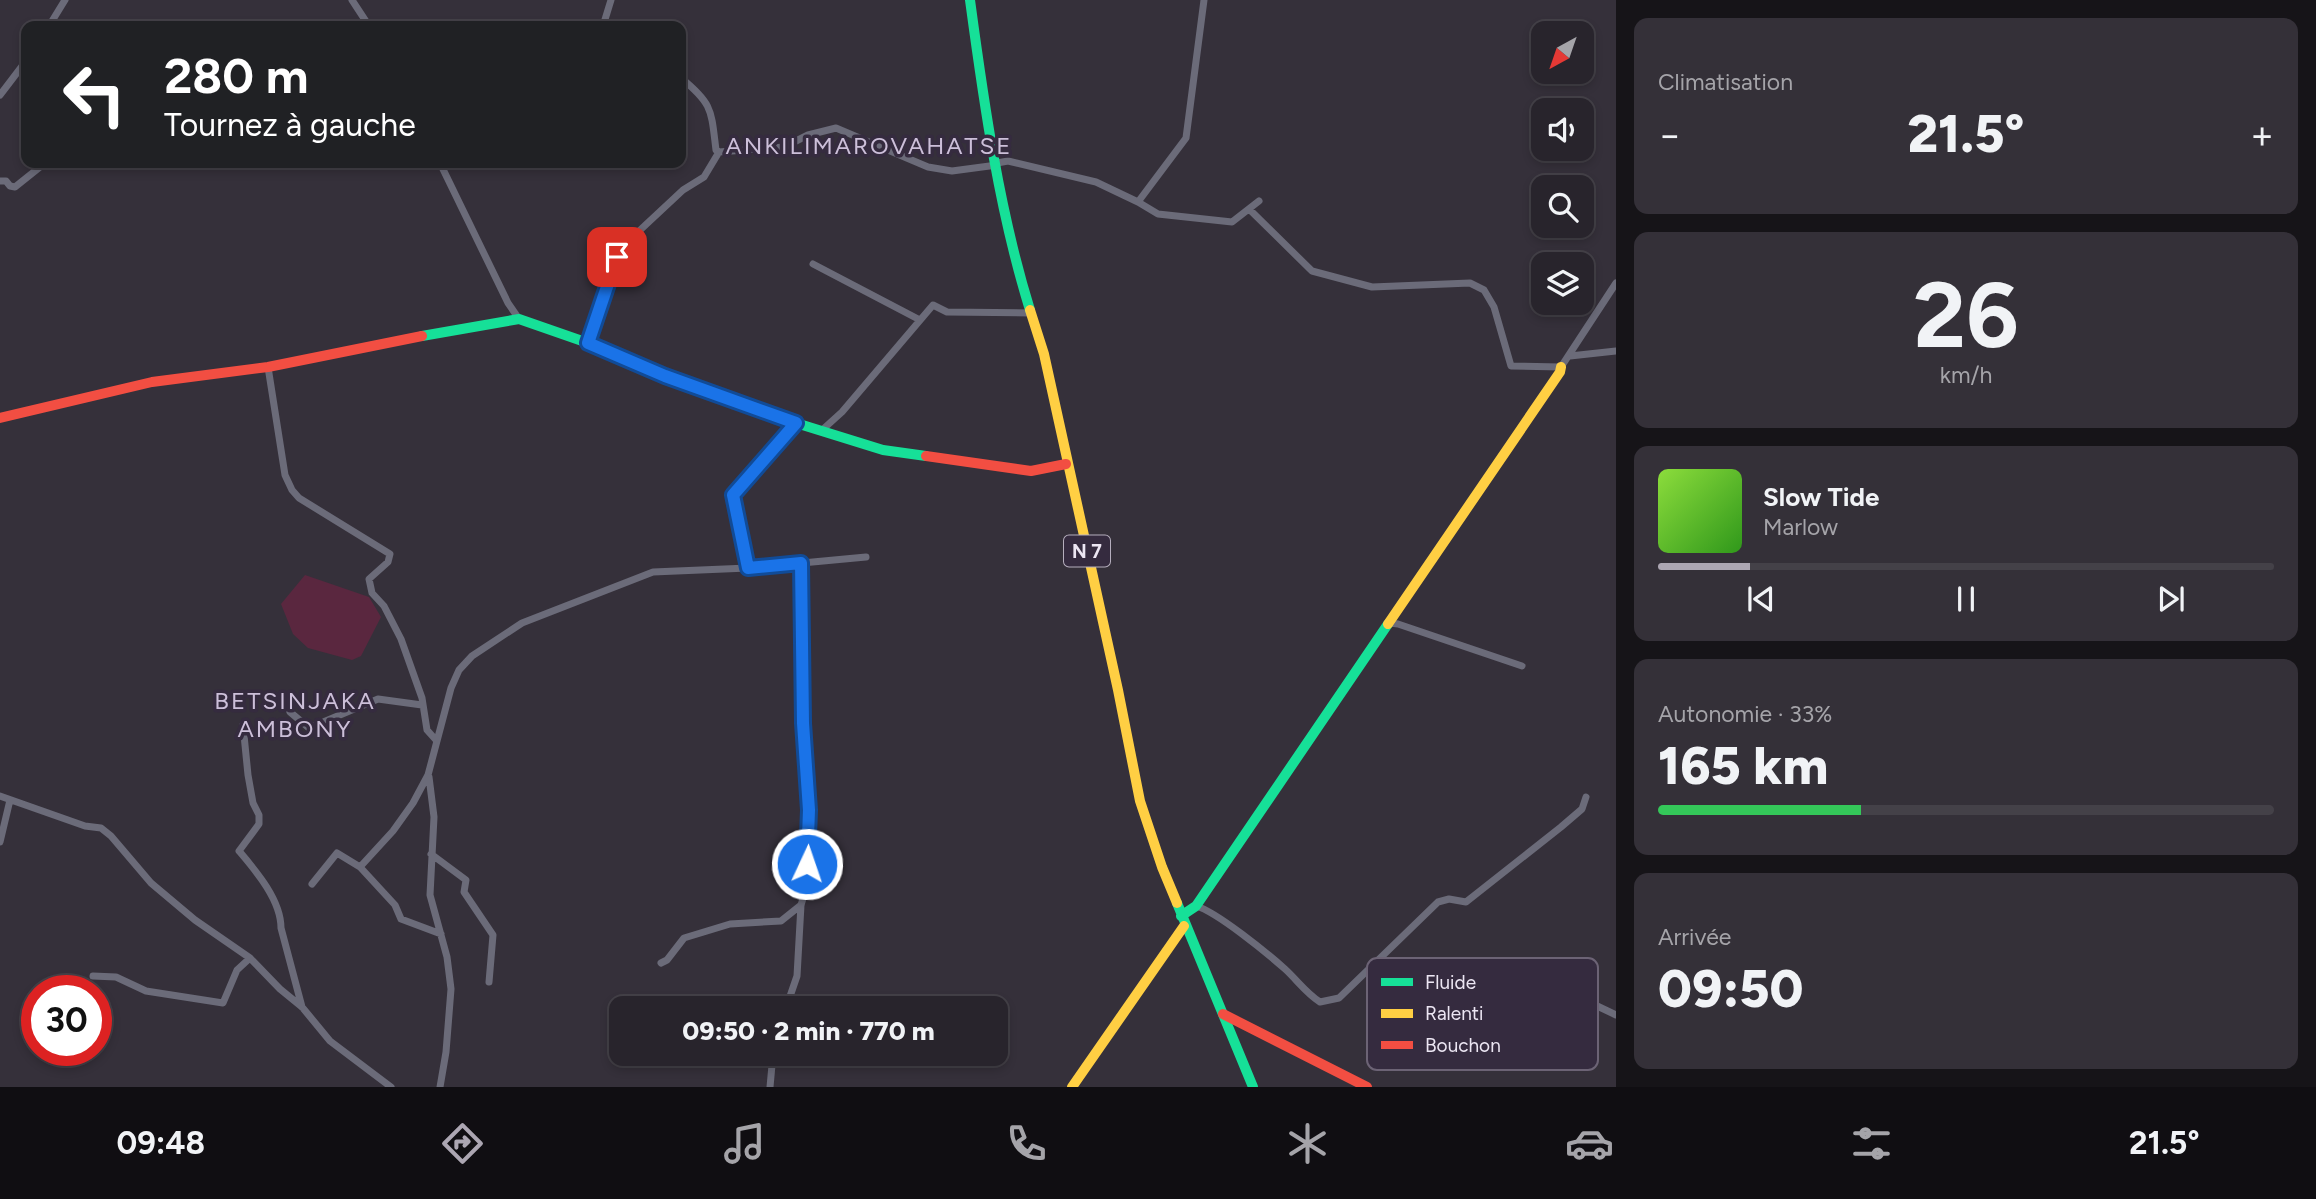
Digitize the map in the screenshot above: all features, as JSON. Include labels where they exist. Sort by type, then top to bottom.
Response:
[{"type":"street","points":[[52,21],[65,0]]},
{"type":"street","points":[[352,0],[366,21]]},
{"type":"street","points":[[605,21],[611,0]]},
{"type":"street","name":"N 7","points":[[970,0],[985,110],[1020,277],[1044,355],[1140,801],[1183,921],[1253,1087]]},
{"type":"street","points":[[1138,202],[1186,138],[1204,0]]},
{"type":"street","points":[[0,95],[21,68]]},
{"type":"street","points":[[686,82],[699,93],[711,110],[716,150],[719,152]]},
{"type":"street","points":[[719,152],[784,147],[808,135],[836,128],[928,167],[952,171],[1008,161],[1096,182],[1158,214],[1232,222],[1259,201]]},
{"type":"street","points":[[588,343],[623,246],[683,190],[704,177],[719,152]]},
{"type":"street","points":[[0,181],[15,187],[39,168]]},
{"type":"street","points":[[442,168],[508,303],[519,319],[588,343],[665,376],[796,423],[883,450],[1031,471],[1066,464]]},
{"type":"street","points":[[1249,209],[1312,271],[1373,287],[1470,283],[1484,290],[1494,307],[1511,366],[1561,367]]},
{"type":"street","points":[[813,264],[920,320]]},
{"type":"street","points":[[1072,1087],[1183,921],[1196,906],[1390,623],[1570,356],[1616,283]]},
{"type":"street","points":[[821,431],[842,412],[933,305],[947,312],[1031,313]]},
{"type":"street","points":[[0,418],[52,408],[152,382],[268,367],[450,330],[519,319]]},
{"type":"street","points":[[1570,356],[1616,351]]},
{"type":"street","points":[[268,367],[285,475],[292,490],[299,498],[390,554],[388,562],[369,579],[372,593],[384,606],[401,639],[422,698],[427,730],[436,740]]},
{"type":"street","points":[[748,568],[733,495],[796,423]]},
{"type":"street","points":[[360,867],[393,831],[413,803],[428,775],[451,688],[459,670],[472,656],[522,623],[653,572],[748,568],[866,557]]},
{"type":"street","points":[[790,996],[797,976],[809,810],[803,723],[801,563]]},
{"type":"street","points":[[1390,623],[1522,666]]},
{"type":"street","points":[[290,712],[309,727],[377,699],[422,705]]},
{"type":"street","points":[[243,725],[248,775],[259,824],[239,850],[268,891],[278,911],[302,1007]]},
{"type":"street","points":[[428,775],[434,817],[430,895],[447,957],[451,989],[440,1087]]},
{"type":"street","points":[[0,796],[85,826],[101,828],[111,835],[151,883],[195,920],[250,958],[302,1007],[330,1041],[391,1087]]},
{"type":"street","points":[[1380,958],[1438,902],[1449,899],[1466,902],[1561,827],[1582,808],[1586,797]]},
{"type":"street","points":[[0,842],[10,800]]},
{"type":"street","points":[[312,884],[337,853],[360,867],[395,905],[401,919],[441,934]]},
{"type":"street","points":[[431,854],[466,880],[464,892],[494,934],[489,982]]},
{"type":"street","points":[[662,962],[667,960],[684,938],[730,924],[781,921],[801,905]]},
{"type":"street","points":[[1196,906],[1217,917],[1284,967],[1320,1002],[1339,998],[1367,971]]},
{"type":"street","points":[[112,977],[146,991],[223,1003],[237,970],[250,958]]},
{"type":"street","points":[[1598,1007],[1616,1015]]},
{"type":"street","points":[[1223,1014],[1367,1087]]},
{"type":"street","points":[[770,1087],[772,1066]]},
{"type":"shaded area","points":[[305,575],[369,597],[381,617],[361,656],[352,660],[308,648],[293,634],[281,604]]},
{"type":"traffic: fast","points":[[970,0],[1001,195],[1030,310]]},
{"type":"traffic: fast","points":[[422,336],[519,319],[796,423],[883,450],[926,456]]},
{"type":"traffic: fast","points":[[1181,916],[1196,906],[1388,624]]},
{"type":"traffic: fast","points":[[1177,903],[1253,1087]]},
{"type":"traffic: slow","points":[[1030,310],[1044,354],[1140,801],[1177,903]]},
{"type":"traffic: slow","points":[[1388,624],[1561,367]]},
{"type":"traffic: slow","points":[[1072,1087],[1184,926]]},
{"type":"traffic: jam","points":[[0,418],[152,382],[268,367],[422,336]]},
{"type":"traffic: jam","points":[[926,456],[1031,471],[1066,464]]},
{"type":"traffic: jam","points":[[1223,1014],[1367,1087]]},
{"type":"district","name":"ANKILIMAROVAHATSE","points":[[869,146]]},
{"type":"district","name":"BETSINJAKA AMBONY","points":[[295,715]]},
{"type":"route","points":[[617,257],[588,343],[665,376],[796,423],[733,495],[748,568],[801,563],[803,723],[809,810],[807,864]]}]
